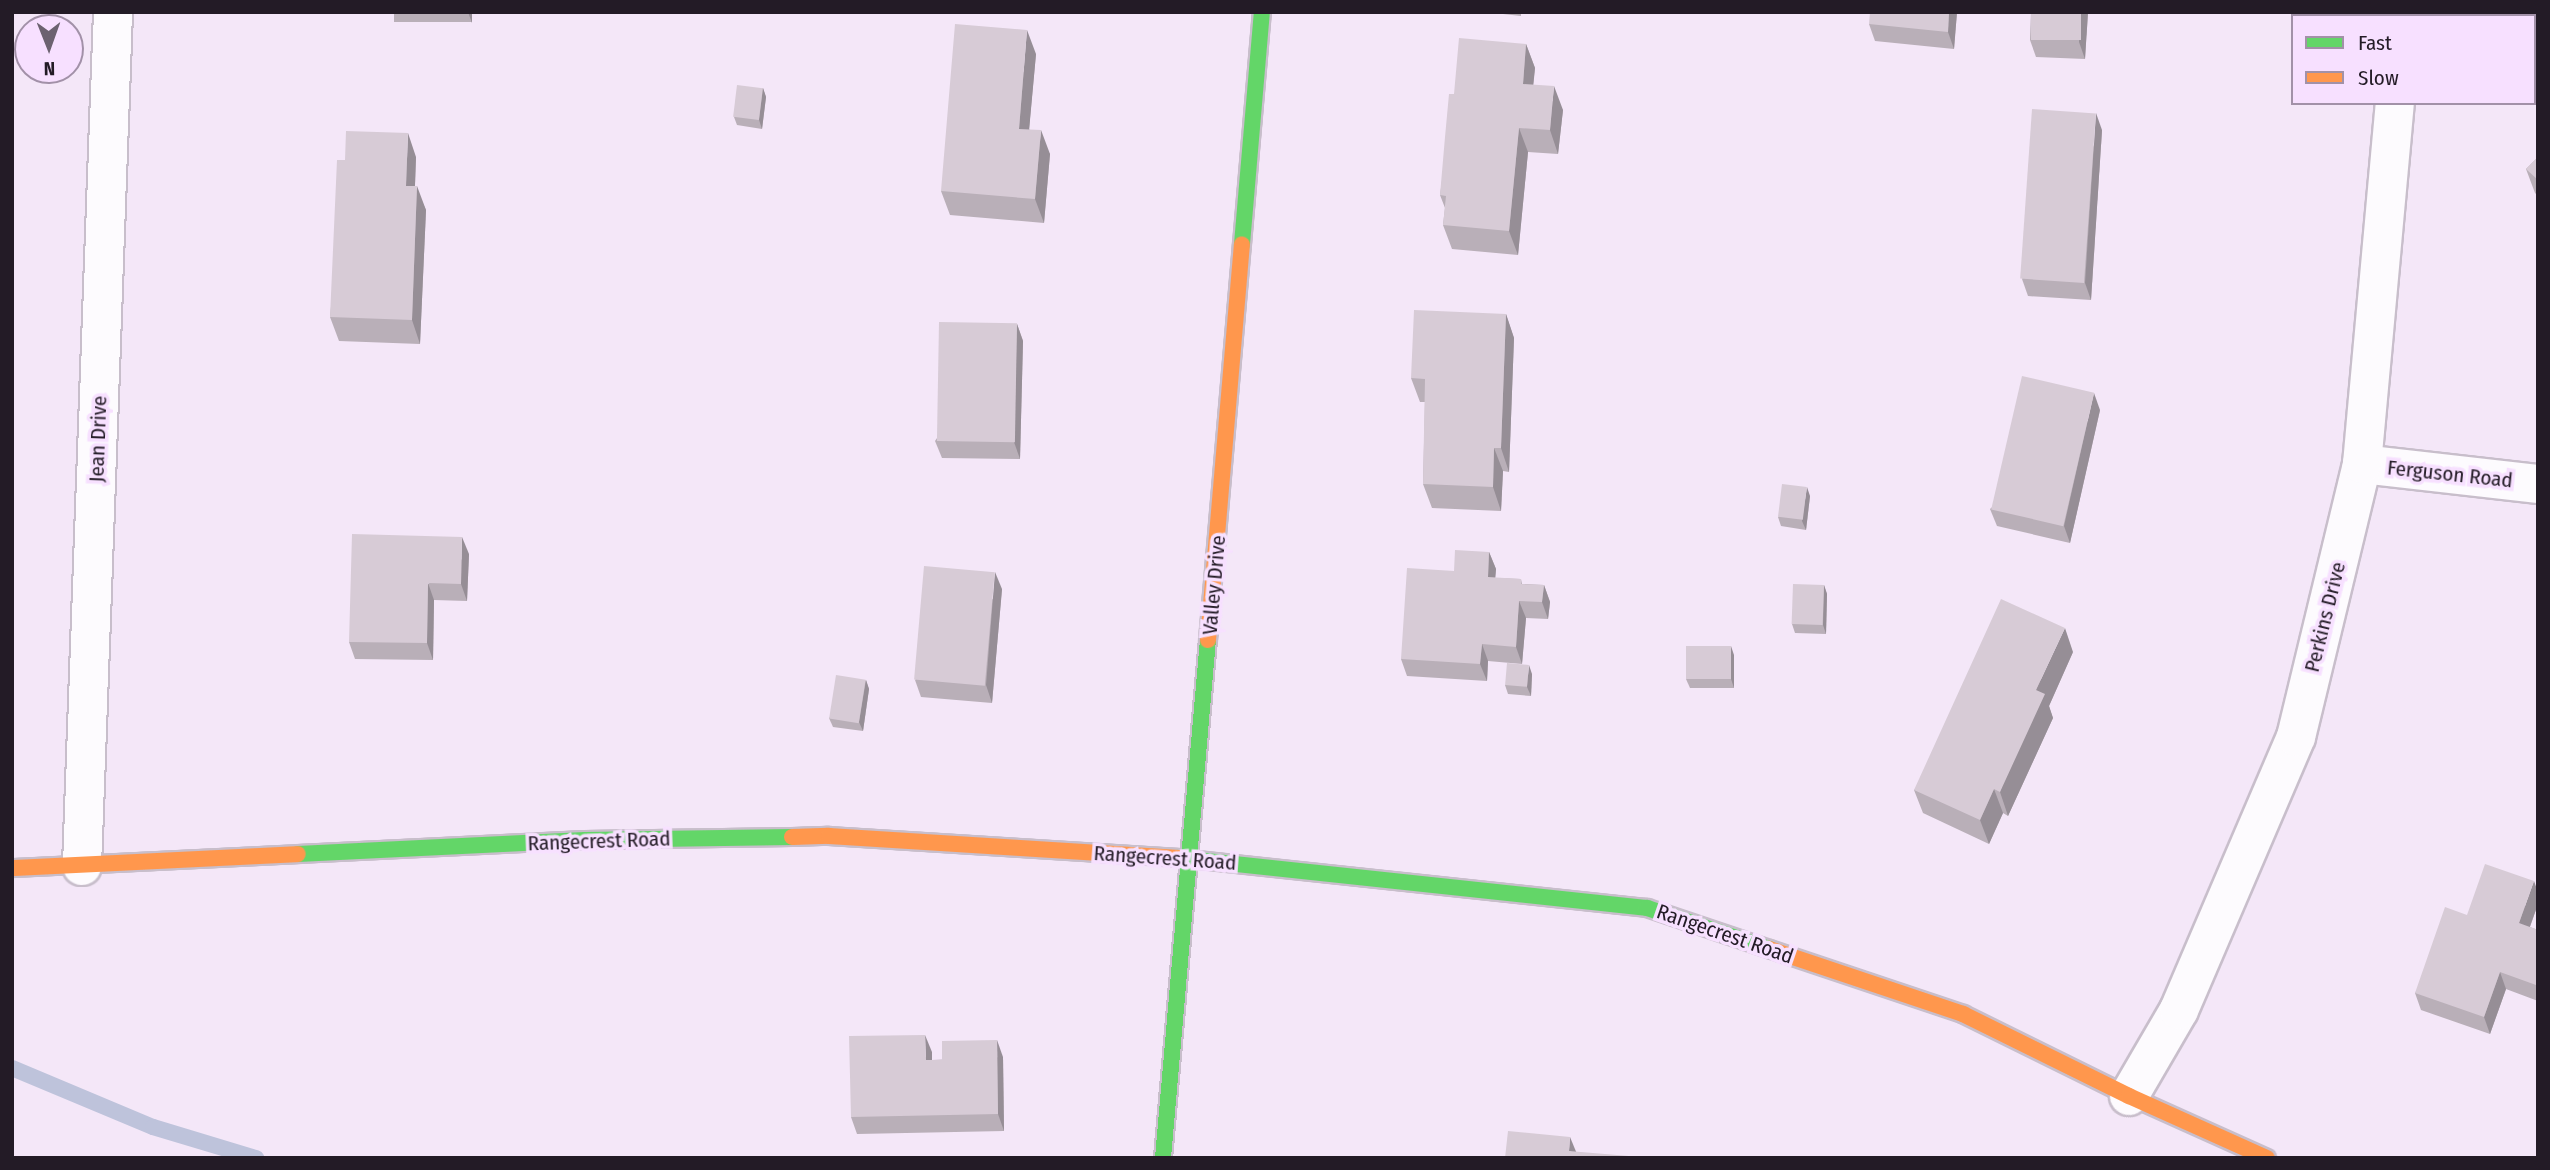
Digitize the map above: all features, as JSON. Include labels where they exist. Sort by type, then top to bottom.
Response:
[{"type":"street","name":"Jean Drive","points":[[82,866],[113,12]]},
{"type":"street","name":"Valley Drive","points":[[1163,1158],[1192,859],[1262,12]]},
{"type":"street","name":"Perkins Drive","points":[[2129,1096],[2179,1010],[2296,737],[2362,464],[2395,105]]},
{"type":"street","name":"Ferguson Road","points":[[2362,464],[2538,484]]},
{"type":"street","name":"Rangecrest Road","points":[[12,868],[585,839],[829,836],[1192,859],[1647,908],[1963,1014],[2129,1096],[2267,1158]]},
{"type":"building","points":[[1870,12],[1949,12],[1948,32],[1869,24]]},
{"type":"building","points":[[2031,12],[2081,12],[2081,40],[2031,40]]},
{"type":"building","points":[[955,24],[1027,30],[1019,129],[1041,130],[1035,199],[941,191]]},
{"type":"building","points":[[1459,38],[1526,44],[1523,84],[1554,86],[1550,130],[1519,128],[1509,231],[1443,225],[1446,196],[1440,195],[1449,94],[1454,94]]},
{"type":"building","points":[[737,85],[763,88],[759,120],[733,117]]},
{"type":"building","points":[[2032,109],[2096,113],[2084,283],[2020,279]]},
{"type":"building","points":[[346,131],[408,133],[406,186],[417,186],[412,320],[330,317],[337,160],[345,160]]},
{"type":"building","points":[[2538,157],[2538,180],[2526,169]]},
{"type":"building","points":[[1414,310],[1506,314],[1501,448],[1494,448],[1493,487],[1423,484],[1425,379],[1411,378]]},
{"type":"building","points":[[939,322],[1017,323],[1015,442],[937,441]]},
{"type":"building","points":[[2022,376],[2094,393],[2063,526],[1991,509]]},
{"type":"building","points":[[1782,484],[1807,487],[1803,520],[1778,517]]},
{"type":"building","points":[[352,534],[462,537],[461,584],[428,583],[427,643],[349,642]]},
{"type":"building","points":[[1455,550],[1489,552],[1488,577],[1521,579],[1521,584],[1544,585],[1542,602],[1519,601],[1516,647],[1482,644],[1480,664],[1401,659],[1407,568],[1454,571]]},
{"type":"building","points":[[924,566],[995,572],[985,686],[914,680]]},
{"type":"building","points":[[1793,584],[1824,585],[1823,625],[1792,624]]},
{"type":"building","points":[[2001,599],[2065,628],[2036,690],[2045,694],[2000,792],[1994,789],[1980,820],[1914,790]]},
{"type":"building","points":[[1686,646],[1731,646],[1731,679],[1686,679]]},
{"type":"building","points":[[1507,663],[1529,665],[1527,687],[1505,685]]},
{"type":"building","points":[[836,675],[866,680],[859,723],[829,718]]},
{"type":"building","points":[[2485,864],[2534,881],[2519,923],[2538,930],[2538,981],[2536,985],[2500,972],[2484,1017],[2415,993],[2445,907],[2467,915]]},
{"type":"building","points":[[925,1035],[926,1060],[942,1060],[942,1041],[997,1040],[998,1114],[851,1117],[849,1036]]},
{"type":"building","points":[[1508,1131],[1570,1137],[1569,1151],[1629,1158],[1505,1158]]},
{"type":"waterway","points":[[12,1068],[153,1127],[256,1158]]},
{"type":"traffic: fast","points":[[1242,244],[1262,12]]},
{"type":"traffic: fast","points":[[1163,1158],[1208,640]]},
{"type":"traffic: fast","points":[[298,854],[585,840],[792,837]]},
{"type":"traffic: fast","points":[[1179,858],[1647,908],[1769,949]]},
{"type":"traffic: slow","points":[[1208,640],[1242,244]]},
{"type":"traffic: slow","points":[[792,837],[829,836],[1179,858]]},
{"type":"traffic: slow","points":[[12,868],[298,854]]},
{"type":"traffic: slow","points":[[1769,949],[1963,1014],[2129,1096],[2267,1158]]}]
